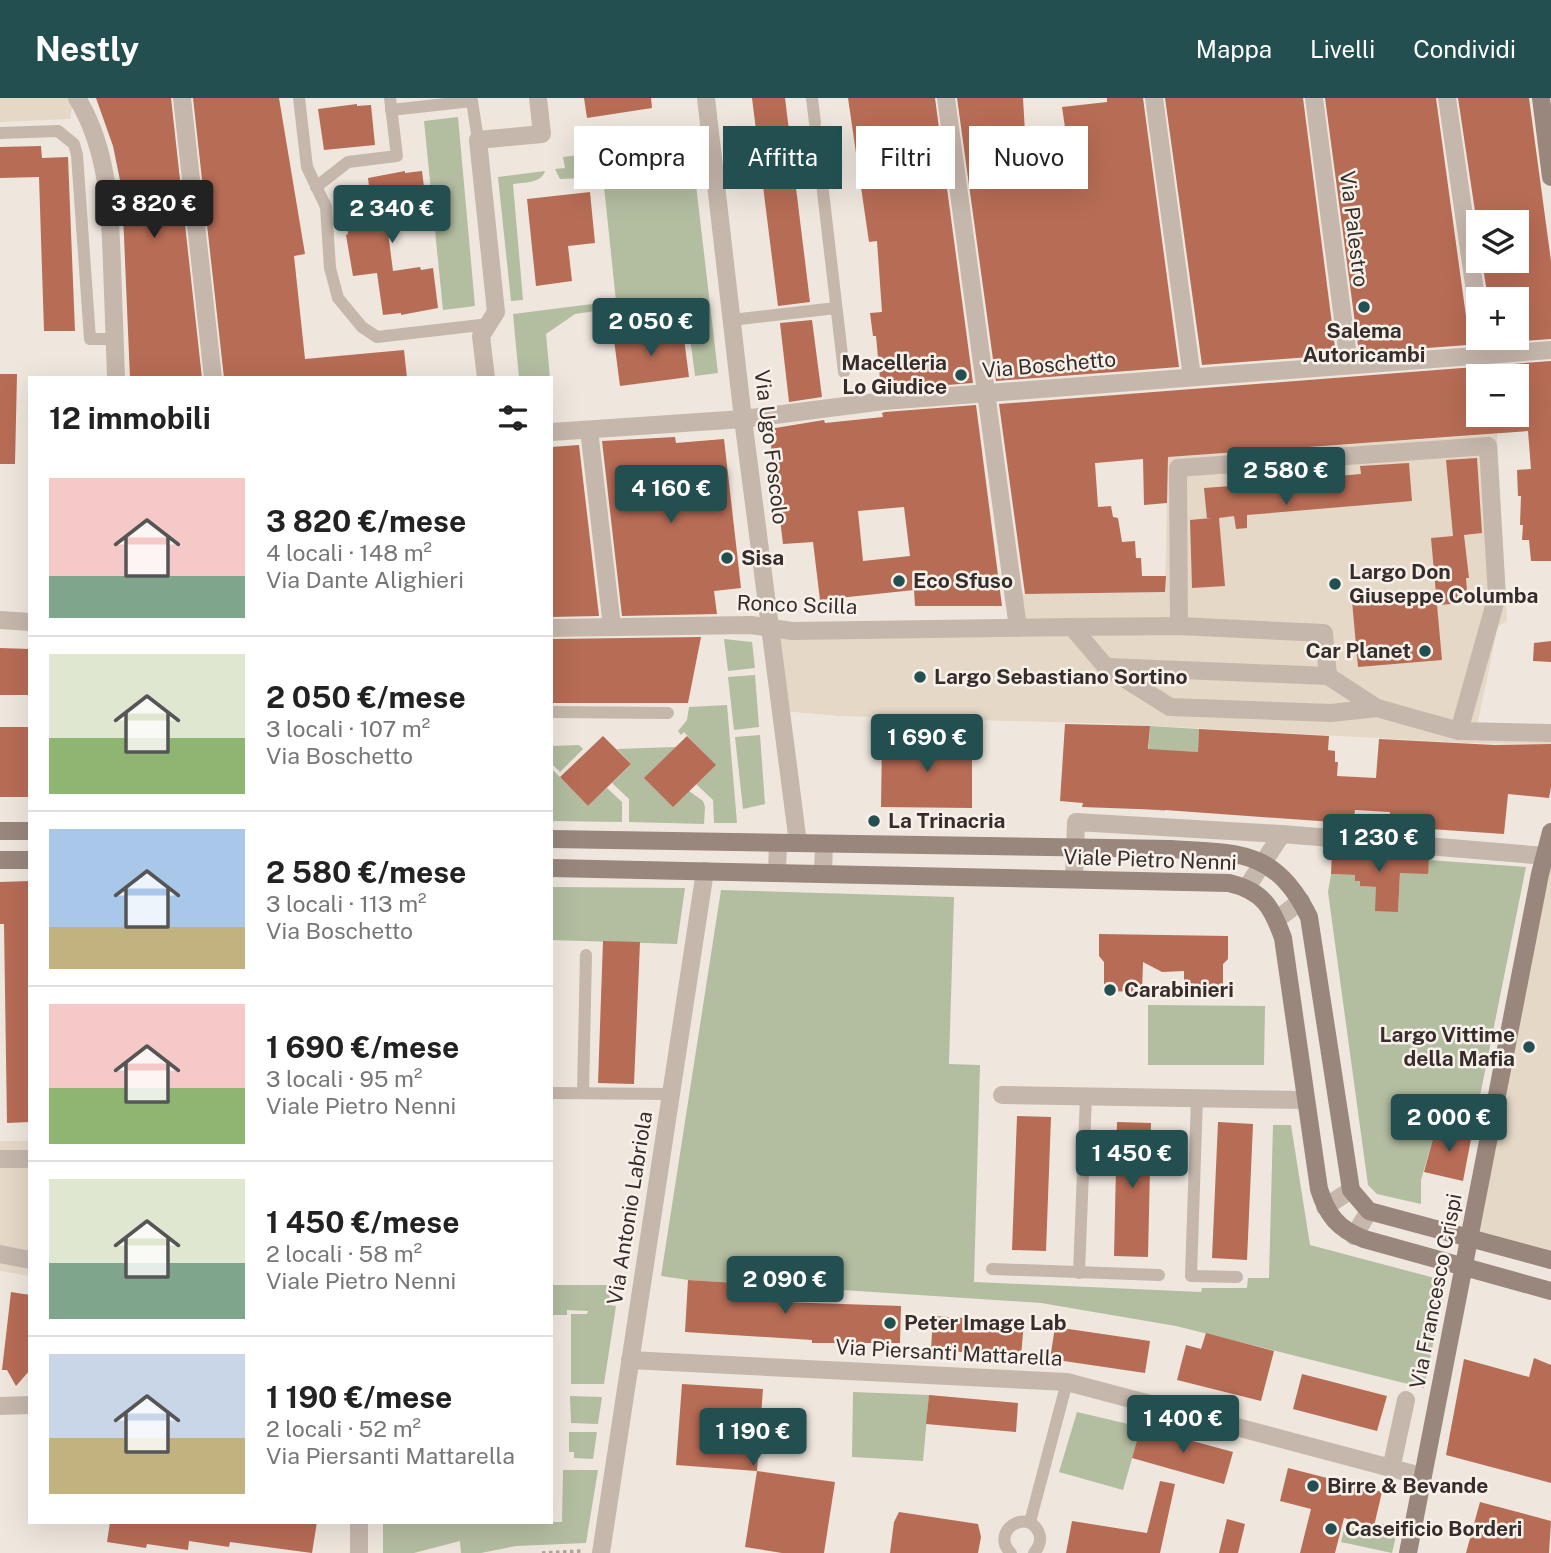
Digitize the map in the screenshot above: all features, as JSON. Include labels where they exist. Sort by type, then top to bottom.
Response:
[{"type":"street","points":[[77,98],[88,116],[101,151],[109,201],[116,376]]},
{"type":"street","points":[[183,98],[213,376]]},
{"type":"street","points":[[486,376],[481,336],[496,313],[478,139],[542,134],[538,98]]},
{"type":"street","name":"Via Ugo Foscolo","points":[[706,98],[743,419],[799,843]]},
{"type":"street","points":[[946,98],[1018,628]]},
{"type":"street","points":[[1154,98],[1192,377]]},
{"type":"street","name":"Via Palestro","points":[[1314,98],[1349,365]]},
{"type":"street","points":[[1447,98],[1474,287]]},
{"type":"street","points":[[1541,98],[1551,177]]},
{"type":"street","name":"Via Boschetto","points":[[553,432],[743,419],[884,401],[1349,365],[1466,348]]},
{"type":"street","name":"Via Boschetto","points":[[1529,349],[1551,350]]},
{"type":"street","points":[[589,430],[612,626]]},
{"type":"street","points":[[1178,626],[1178,468],[1488,446],[1497,596],[1459,730]]},
{"type":"street","points":[[0,621],[28,622]]},
{"type":"street","name":"Ronco Scilla","points":[[553,628],[751,625],[792,631],[1178,626],[1324,633],[1328,676]]},
{"type":"street","points":[[1072,627],[1106,667],[1171,706],[1331,713],[1377,708]]},
{"type":"street","points":[[1106,667],[1328,676],[1377,708],[1459,730],[1551,733]]},
{"type":"street","points":[[1074,879],[1076,822],[1282,834],[1546,856]]},
{"type":"street","points":[[0,831],[28,831]]},
{"type":"street","name":"Via Francesco Crispi","points":[[1408,1553],[1421,1476],[1546,874],[1546,856],[1551,832]]},
{"type":"street","points":[[1247,887],[1282,834]]},
{"type":"street","name":"Viale Pietro Nenni","points":[[553,839],[1228,853],[1248,856],[1264,863],[1279,874],[1301,901],[1309,917],[1351,1190]]},
{"type":"street","points":[[778,843],[778,872]]},
{"type":"street","points":[[823,873],[824,844]]},
{"type":"street","points":[[0,860],[28,860]]},
{"type":"street","name":"Viale Pietro Nenni","points":[[553,869],[1229,883],[1247,887],[1259,895],[1276,920],[1283,938],[1305,1100],[1325,1207],[1341,1228],[1354,1236],[1551,1291]]},
{"type":"street","name":"Via Antonio Labriola","points":[[601,1553],[705,871]]},
{"type":"street","points":[[1276,920],[1301,901]]},
{"type":"street","points":[[1002,1095],[1305,1100]]},
{"type":"street","points":[[0,1159],[28,1158]]},
{"type":"street","points":[[1325,1207],[1351,1190],[1369,1211],[1551,1260]]},
{"type":"street","points":[[1354,1236],[1369,1211]]},
{"type":"street","points":[[0,1254],[28,1259]]},
{"type":"street","name":"Via Piersanti Mattarella","points":[[630,1360],[1067,1382],[1421,1476]]},
{"type":"street","points":[[1391,1469],[1406,1400]]},
{"type":"street","points":[[0,1406],[28,1405]]},
{"type":"street","points":[[359,1524],[359,1553]]},
{"type":"lane","points":[[299,98],[307,167],[326,207],[330,268],[338,298],[362,327],[377,337],[489,324]]},
{"type":"lane","points":[[813,98],[815,123]]},
{"type":"lane","points":[[316,187],[348,162],[397,156],[390,104],[472,101],[478,139]]},
{"type":"lane","points":[[0,133],[58,131],[74,144],[90,339],[115,339]]},
{"type":"lane","points":[[823,189],[844,372]]},
{"type":"lane","points":[[732,320],[836,308]]},
{"type":"lane","points":[[553,712],[668,713]]},
{"type":"lane","points":[[583,1093],[586,955]]},
{"type":"lane","points":[[553,1093],[671,1094]]},
{"type":"lane","points":[[1079,1273],[1086,1096]]},
{"type":"lane","points":[[1197,1098],[1191,1276],[1237,1277]]},
{"type":"lane","points":[[992,1269],[1159,1275]]},
{"type":"lane","points":[[1030,1522],[1067,1382]]},
{"type":"lane","points":[[1011,1553],[1004,1541],[1005,1531],[1012,1524],[1021,1521],[1030,1522],[1038,1529],[1041,1538],[1034,1553]]},
{"type":"green space","points":[[458,117],[475,306],[443,310],[424,121]]},
{"type":"green space","points":[[574,156],[574,178],[560,179],[555,169],[565,168],[563,157]]},
{"type":"green space","points":[[545,171],[536,180],[513,184],[523,300],[511,301],[498,177]]},
{"type":"green space","points":[[604,189],[696,189],[718,373],[695,376],[685,298],[575,314],[546,334],[550,376],[519,376],[513,314],[616,301]]},
{"type":"green space","points":[[724,639],[752,642],[755,668],[728,671]]},
{"type":"green space","points":[[755,675],[759,727],[734,730],[728,677]]},
{"type":"green space","points":[[727,705],[737,823],[714,823],[713,800],[696,784],[715,765],[684,732],[681,735],[678,731],[687,720],[689,707]]},
{"type":"green space","points":[[1150,726],[1199,729],[1198,752],[1170,751],[1165,811],[1145,809]]},
{"type":"green space","points":[[760,735],[765,804],[743,809],[735,737]]},
{"type":"green space","points":[[579,745],[583,749],[560,772],[553,765],[553,746]]},
{"type":"green space","points":[[676,747],[689,791],[703,801],[704,824],[629,822],[629,799],[612,783],[631,764],[617,749]]},
{"type":"green space","points":[[553,770],[588,806],[607,788],[622,802],[622,822],[553,821]]},
{"type":"green space","points":[[1429,860],[1526,867],[1476,1116],[1434,1109],[1431,1127],[1436,1128],[1421,1180],[1421,1204],[1377,1194],[1368,1185],[1328,892],[1331,874],[1355,875],[1355,881],[1360,881],[1360,886],[1376,887],[1398,911],[1400,873]]},
{"type":"green space","points":[[553,887],[685,888],[677,944],[553,940]]},
{"type":"green space","points":[[721,890],[954,897],[949,1064],[980,1065],[974,1282],[1201,1292],[1202,1288],[1247,1288],[1248,1278],[1269,1278],[1273,1125],[1291,1125],[1310,1245],[1446,1281],[1424,1388],[1176,1326],[1041,1303],[661,1276]]},
{"type":"green space","points":[[1148,1005],[1265,1006],[1264,1065],[1148,1065]]},
{"type":"green space","points":[[553,1285],[610,1285],[609,1305],[616,1306],[604,1384],[571,1384],[571,1314],[587,1314],[588,1311],[567,1310],[567,1315],[553,1315]]},
{"type":"green space","points":[[853,1392],[929,1395],[923,1461],[852,1457]]},
{"type":"green space","points":[[570,1396],[602,1397],[598,1424],[571,1423]]},
{"type":"green space","points":[[1077,1412],[1141,1427],[1123,1490],[1059,1472]]},
{"type":"green space","points":[[569,1432],[597,1432],[593,1459],[574,1458],[574,1452],[569,1452]]},
{"type":"green space","points":[[563,1470],[598,1470],[586,1543],[516,1546],[481,1553],[461,1553],[460,1541],[414,1553],[383,1553],[383,1524],[562,1522]]},
{"type":"green space","points":[[1379,1523],[1398,1527],[1392,1553],[1341,1542],[1345,1526],[1376,1533]]},
{"type":"shaded area","points":[[0,98],[74,98],[70,119],[0,122]]},
{"type":"shaded area","name":"Largo Don Giuseppe Columba","points":[[1497,434],[1507,621],[1498,626],[1477,726],[1551,726],[1551,744],[1468,743],[1118,724],[839,716],[783,711],[772,629],[1017,628],[1013,594],[1165,592],[1168,457]]},
{"type":"shaded area","name":"Largo Vittime della Mafia","points":[[1551,848],[1551,1260],[1471,1238]]},
{"type":"shaded area","points":[[0,1141],[28,1141],[28,1276],[0,1271]]},
{"type":"building","points":[[96,98],[171,98],[202,376],[130,376],[122,190],[113,146]]},
{"type":"building","points":[[193,98],[279,98],[305,254],[294,256],[305,359],[404,350],[407,376],[224,376]]},
{"type":"building","points":[[584,98],[651,98],[652,108],[587,118]]},
{"type":"building","points":[[752,98],[785,98],[788,126],[756,126]]},
{"type":"building","points":[[848,98],[935,98],[939,126],[856,126],[856,153]]},
{"type":"building","points":[[957,98],[1023,98],[1025,126],[969,126],[969,185]]},
{"type":"building","points":[[1107,98],[1143,98],[1179,367],[996,381],[970,189],[1088,189],[1088,126],[1065,126],[1062,107],[1107,102]]},
{"type":"building","points":[[1165,98],[1303,98],[1336,355],[1202,365]]},
{"type":"building","points":[[1325,98],[1436,98],[1466,316],[1466,345],[1359,353]]},
{"type":"building","points":[[1458,98],[1529,98],[1551,261],[1551,339],[1529,341],[1529,287],[1486,287],[1484,273],[1529,273],[1529,210],[1475,210]]},
{"type":"building","points":[[371,105],[375,145],[324,150],[318,109]]},
{"type":"building","points":[[41,146],[42,158],[68,157],[75,331],[44,331],[39,177],[0,178],[0,147]]},
{"type":"building","points":[[405,171],[422,171],[427,211],[386,217],[393,271],[433,268],[438,308],[401,315],[383,315],[377,273],[353,276],[346,235],[347,222],[373,218],[368,178]]},
{"type":"building","points":[[763,189],[796,189],[810,302],[778,306]]},
{"type":"building","points":[[861,189],[947,189],[973,383],[881,390],[876,336],[873,336],[870,313],[882,312],[877,241],[869,242]]},
{"type":"building","points":[[590,192],[595,243],[568,246],[572,281],[536,286],[527,199]]},
{"type":"building","points":[[812,320],[822,397],[789,402],[780,323]]},
{"type":"building","points":[[683,331],[689,377],[620,386],[614,340]]},
{"type":"building","points":[[1551,361],[1551,561],[1531,561],[1529,540],[1522,540],[1521,496],[1518,496],[1517,470],[1531,469],[1528,431],[1168,457],[1167,503],[1144,505],[1143,459],[1095,463],[1098,507],[1111,506],[1113,517],[1118,518],[1122,542],[1135,541],[1136,558],[1141,558],[1142,576],[1166,576],[1165,592],[1025,594],[999,404],[1466,368],[1466,427],[1529,427],[1529,364],[1512,364]]},
{"type":"building","points":[[0,374],[17,374],[15,464],[0,464]]},
{"type":"building","points":[[976,405],[1002,606],[915,606],[914,590],[820,600],[813,542],[783,544],[769,429],[824,420],[825,423],[883,417],[882,413]],"holes":[[[904,507],[910,556],[863,561],[858,511]]]},
{"type":"building","points":[[675,437],[676,443],[724,439],[741,588],[714,591],[717,614],[622,616],[602,441]]},
{"type":"building","points":[[579,445],[599,616],[553,617],[553,447]]},
{"type":"building","points":[[1477,458],[1482,533],[1464,535],[1469,578],[1466,578],[1468,603],[1437,605],[1442,660],[1358,667],[1352,601],[1436,594],[1431,538],[1453,536],[1446,460]]},
{"type":"building","points":[[1409,463],[1412,501],[1247,515],[1247,528],[1236,529],[1234,516],[1219,518],[1225,586],[1192,588],[1190,520],[1207,518],[1204,488],[1231,486],[1229,476],[1246,475],[1247,484],[1299,480],[1298,471],[1315,470],[1315,478],[1361,474],[1360,466]]},
{"type":"building","points":[[701,637],[688,703],[553,703],[553,639]]},
{"type":"building","points":[[1551,641],[1551,662],[1533,661],[1534,643]]},
{"type":"building","points":[[0,648],[28,649],[28,695],[0,695]]},
{"type":"building","points":[[1065,724],[1150,726],[1148,749],[1198,752],[1199,729],[1329,736],[1328,750],[1335,751],[1335,762],[1338,762],[1337,776],[1376,778],[1379,739],[1494,745],[1551,744],[1551,787],[1549,798],[1508,794],[1504,834],[1430,829],[1430,835],[1388,831],[1390,812],[1355,810],[1353,829],[1332,827],[1333,822],[1082,807],[1083,803],[1060,801]]},
{"type":"building","points":[[0,727],[28,727],[28,797],[0,797]]},
{"type":"building","points":[[603,736],[631,764],[588,806],[560,777]]},
{"type":"building","points":[[687,736],[716,765],[673,807],[644,778]]},
{"type":"building","points":[[972,740],[972,808],[881,807],[882,741]]},
{"type":"building","points":[[1332,850],[1352,851],[1352,854],[1429,858],[1428,874],[1400,873],[1398,912],[1375,911],[1376,887],[1360,886],[1360,881],[1355,881],[1355,875],[1331,874]]},
{"type":"building","points":[[28,881],[28,1122],[7,1123],[4,924],[0,924],[0,882]]},
{"type":"building","points":[[1099,934],[1228,936],[1228,959],[1223,964],[1223,994],[1184,993],[1184,971],[1162,972],[1143,962],[1142,992],[1104,991],[1104,962],[1099,956]]},
{"type":"building","points":[[603,941],[640,942],[634,1084],[598,1083]]},
{"type":"building","points":[[1017,1116],[1051,1117],[1046,1251],[1012,1250]]},
{"type":"building","points":[[1117,1122],[1151,1123],[1148,1257],[1114,1256]]},
{"type":"building","points":[[1218,1122],[1253,1124],[1247,1260],[1212,1258]]},
{"type":"building","points":[[1436,1128],[1472,1134],[1463,1181],[1424,1172]]},
{"type":"building","points":[[688,1280],[785,1286],[784,1302],[901,1306],[900,1343],[812,1343],[812,1340],[685,1332]]},
{"type":"building","points":[[11,1292],[28,1295],[28,1372],[16,1386],[7,1370],[2,1370]]},
{"type":"building","points":[[933,1316],[1024,1322],[1021,1356],[931,1350]]},
{"type":"building","points":[[1055,1327],[1150,1341],[1145,1373],[1050,1359]]},
{"type":"building","points":[[1206,1333],[1274,1351],[1261,1401],[1177,1380],[1186,1345],[1201,1349]]},
{"type":"building","points":[[1534,1358],[1551,1365],[1551,1483],[1446,1455],[1464,1359],[1529,1377]]},
{"type":"building","points":[[1302,1374],[1387,1396],[1377,1431],[1293,1409]]},
{"type":"building","points":[[682,1384],[763,1389],[757,1471],[676,1465]]},
{"type":"building","points":[[929,1395],[1018,1403],[1016,1432],[926,1424]]},
{"type":"building","points":[[1141,1427],[1233,1452],[1224,1484],[1132,1458]]},
{"type":"building","points":[[1288,1468],[1382,1492],[1374,1526],[1344,1518],[1335,1553],[1300,1553],[1311,1509],[1280,1501]]},
{"type":"building","points":[[757,1471],[835,1482],[824,1553],[782,1553],[745,1547]]},
{"type":"building","points":[[1160,1481],[1175,1484],[1160,1553],[1066,1553],[1072,1521],[1147,1533]]},
{"type":"building","points":[[1480,1502],[1551,1521],[1549,1553],[1466,1553]]},
{"type":"building","points":[[899,1512],[978,1524],[981,1537],[978,1553],[890,1553],[894,1522]]},
{"type":"building","points":[[1227,1519],[1245,1524],[1238,1553],[1219,1553]]},
{"type":"building","points":[[110,1524],[317,1524],[312,1553],[230,1542],[229,1547],[189,1541],[188,1550],[147,1544],[146,1548],[107,1542]]},
{"type":"place","name":"Salema Autoricambi","points":[[1364,307]]},
{"type":"place","name":"Macelleria Lo Giudice","points":[[961,375]]},
{"type":"place","name":"Sisa","points":[[727,558]]},
{"type":"place","name":"Eco Sfuso","points":[[899,581]]},
{"type":"place","name":"Largo Don Giuseppe Columba","points":[[1335,584]]},
{"type":"place","name":"Car Planet","points":[[1425,651]]},
{"type":"place","name":"Largo Sebastiano Sortino","points":[[920,677]]},
{"type":"place","name":"La Trinacria","points":[[874,821]]},
{"type":"place","name":"Carabinieri","points":[[1110,990]]},
{"type":"place","name":"Largo Vittime della Mafia","points":[[1529,1047]]},
{"type":"place","name":"Peter Image Lab","points":[[890,1323]]},
{"type":"place","name":"Birre & Bevande","points":[[1313,1486]]},
{"type":"place","name":"Caseificio Borderi","points":[[1331,1529]]}]
